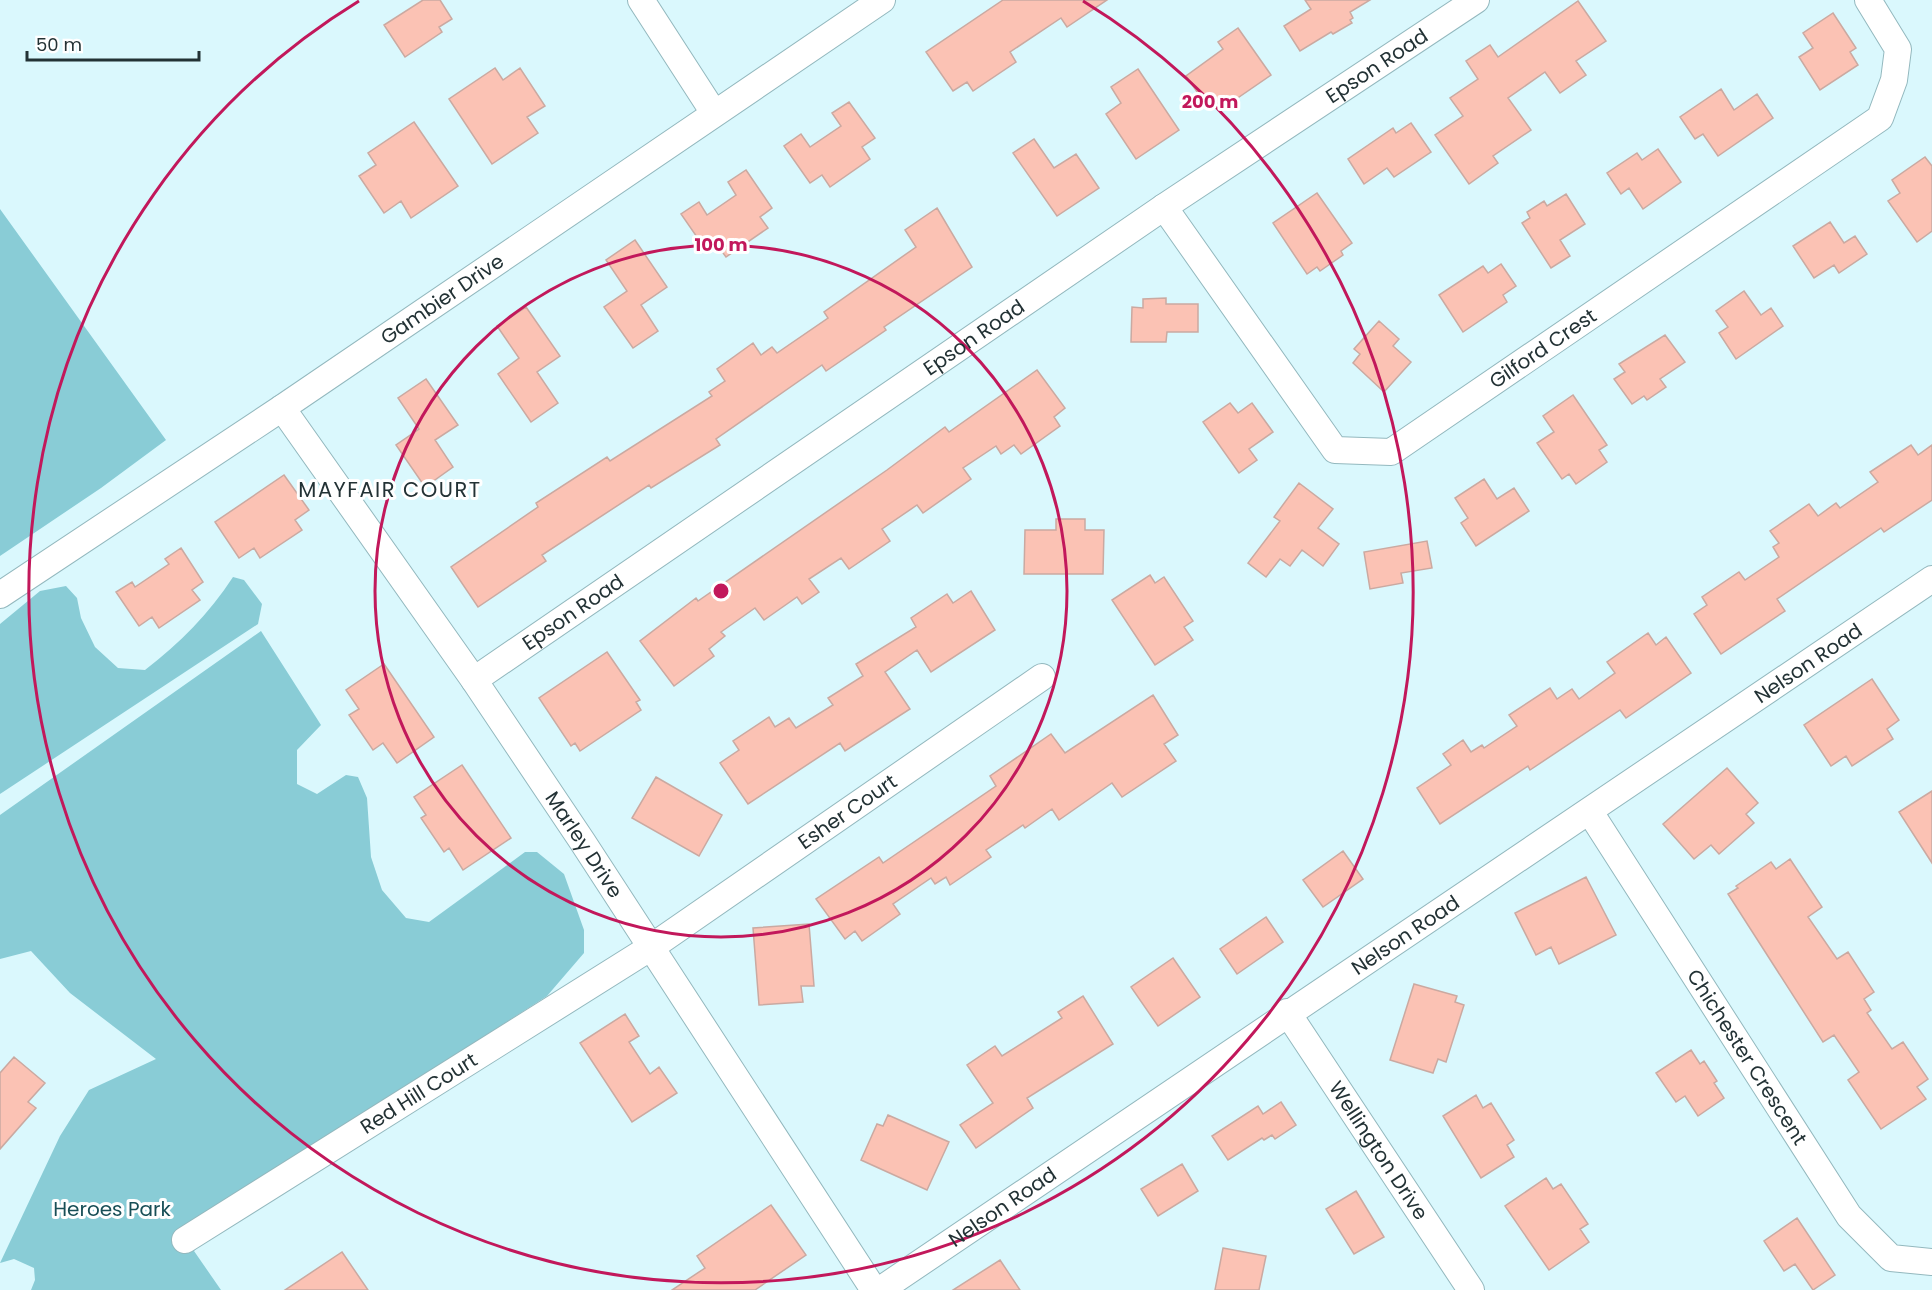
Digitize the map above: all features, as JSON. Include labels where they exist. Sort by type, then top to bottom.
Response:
[{"type":"street","points":[[641,0],[714,113]]},
{"type":"street","name":"Gambier Drive","points":[[0,595],[282,408],[882,0]]},
{"type":"street","name":"Epson Road","points":[[474,680],[1164,207],[1476,0]]},
{"type":"street","name":"Gilford Crest","points":[[1164,207],[1335,450],[1391,452],[1880,118],[1894,80],[1898,49],[1868,0]]},
{"type":"street","name":"Marley Drive","points":[[282,408],[474,680],[652,946],[874,1290]]},
{"type":"street","name":"Nelson Road","points":[[880,1290],[1287,1012],[1590,812],[1932,579]]},
{"type":"street","name":"Esher Court","points":[[652,946],[1042,677]]},
{"type":"street","name":"Chichester Crescent","points":[[1590,812],[1849,1216],[1891,1258],[1932,1262]]},
{"type":"street","name":"Red Hill Court","points":[[185,1240],[652,946]]},
{"type":"street","name":"Wellington Drive","points":[[1287,1012],[1471,1290]]},
{"type":"green space","points":[[0,209],[166,440],[101,488],[0,556]]},
{"type":"green space","points":[[233,577],[244,580],[262,604],[258,624],[0,794],[0,624],[40,591],[66,586],[77,598],[81,618],[95,647],[118,668],[145,670],[193,627]]},
{"type":"green space","name":"Heroes Park","points":[[261,631],[321,725],[297,750],[297,784],[317,794],[346,775],[358,777],[367,798],[371,857],[382,890],[406,918],[429,922],[525,852],[537,852],[564,874],[584,930],[584,953],[547,996],[250,1187],[194,1251],[221,1290],[31,1290],[35,1280],[34,1268],[14,1259],[0,1263],[60,1136],[89,1090],[156,1059],[70,993],[31,951],[0,959],[0,815]]},
{"type":"building","points":[[423,0],[440,0],[452,19],[439,27],[442,32],[405,57],[384,25]]},
{"type":"building","points":[[1003,0],[1107,0],[1067,27],[1061,18],[1010,52],[1016,62],[973,91],[967,82],[953,91],[926,52]]},
{"type":"building","points":[[1305,0],[1370,0],[1350,12],[1353,18],[1350,20],[1352,23],[1333,34],[1331,32],[1300,51],[1284,26],[1311,9]]},
{"type":"building","points":[[1578,1],[1606,41],[1576,61],[1586,75],[1560,93],[1545,72],[1508,98],[1531,130],[1493,156],[1498,163],[1469,184],[1435,135],[1463,116],[1450,98],[1478,79],[1466,61],[1490,45],[1498,57]]},
{"type":"building","points":[[1833,13],[1856,48],[1850,52],[1858,65],[1820,90],[1799,57],[1813,48],[1803,33]]},
{"type":"building","points":[[1238,28],[1271,75],[1226,106],[1222,100],[1209,109],[1186,76],[1223,49],[1218,42]]},
{"type":"building","points":[[495,68],[503,80],[520,68],[545,106],[527,117],[538,133],[492,164],[449,99]]},
{"type":"building","points":[[1138,69],[1179,130],[1136,159],[1106,114],[1121,103],[1111,87]]},
{"type":"building","points":[[1721,89],[1734,110],[1757,94],[1773,118],[1718,156],[1703,134],[1695,139],[1680,117]]},
{"type":"building","points":[[849,102],[875,138],[862,147],[870,159],[830,187],[822,175],[810,183],[784,146],[801,134],[810,147],[841,126],[832,113]]},
{"type":"building","points":[[414,122],[458,186],[411,218],[401,201],[384,213],[359,176],[376,165],[368,153]]},
{"type":"building","points":[[1411,123],[1431,152],[1394,177],[1387,168],[1364,184],[1348,159],[1393,128],[1396,133]]},
{"type":"building","points":[[1034,139],[1054,168],[1076,154],[1099,188],[1057,216],[1013,153]]},
{"type":"building","points":[[1658,149],[1681,182],[1643,209],[1629,188],[1621,194],[1607,173],[1637,153],[1642,160]]},
{"type":"building","points":[[1925,157],[1932,166],[1932,231],[1917,242],[1888,201],[1900,193],[1892,180]]},
{"type":"building","points":[[746,170],[772,208],[760,217],[768,228],[726,257],[718,246],[708,253],[681,214],[699,202],[707,215],[736,195],[728,182]]},
{"type":"building","points":[[1317,193],[1352,243],[1341,251],[1343,255],[1320,271],[1317,267],[1307,274],[1273,223]]},
{"type":"building","points":[[1566,194],[1585,224],[1560,240],[1570,256],[1551,268],[1522,223],[1530,218],[1527,212],[1544,201],[1547,206]]},
{"type":"building","points":[[937,208],[972,267],[884,327],[886,330],[826,371],[822,365],[716,439],[720,445],[651,488],[649,485],[542,555],[546,561],[478,607],[451,567],[538,507],[536,503],[607,457],[610,461],[712,396],[709,392],[725,381],[717,369],[753,343],[761,355],[772,347],[777,353],[828,318],[824,312],[916,247],[905,230]]},
{"type":"building","points":[[1830,222],[1844,243],[1855,236],[1867,254],[1839,273],[1834,265],[1814,278],[1793,246]]},
{"type":"building","points":[[635,240],[667,287],[641,305],[658,331],[633,348],[604,307],[627,291],[606,260]]},
{"type":"building","points":[[1501,264],[1516,286],[1503,295],[1507,302],[1463,332],[1439,295],[1483,266],[1488,273]]},
{"type":"building","points":[[1744,291],[1761,315],[1771,308],[1783,326],[1736,359],[1719,333],[1728,327],[1716,311]]},
{"type":"building","points":[[1166,298],[1166,304],[1198,304],[1198,332],[1167,332],[1166,342],[1131,342],[1132,307],[1143,308],[1143,299]]},
{"type":"building","points":[[526,307],[560,356],[537,372],[558,403],[531,422],[498,374],[519,358],[497,326]]},
{"type":"building","points":[[1379,321],[1399,339],[1393,346],[1411,362],[1384,392],[1353,363],[1360,354],[1354,349]]},
{"type":"building","points":[[1665,335],[1685,362],[1660,379],[1666,387],[1647,400],[1644,396],[1632,404],[1614,379],[1625,372],[1619,364]]},
{"type":"building","points":[[1037,370],[1065,408],[1054,417],[1060,426],[1021,454],[1014,445],[1001,454],[996,446],[963,468],[971,479],[923,513],[917,505],[882,529],[890,541],[849,569],[841,558],[809,579],[819,592],[802,604],[797,597],[764,620],[755,608],[721,632],[725,636],[709,649],[714,656],[674,686],[640,641],[696,598],[698,601],[945,427],[949,432]]},
{"type":"building","points":[[426,379],[458,425],[435,440],[453,467],[425,487],[396,445],[419,429],[398,398]]},
{"type":"building","points":[[1573,395],[1607,445],[1599,450],[1607,462],[1576,484],[1569,474],[1562,479],[1537,443],[1554,432],[1543,416]]},
{"type":"building","points":[[1230,403],[1238,413],[1252,403],[1273,432],[1249,449],[1257,460],[1239,473],[1203,422]]},
{"type":"building","points":[[1911,445],[1918,455],[1932,445],[1932,500],[1884,532],[1881,528],[1777,599],[1785,611],[1721,654],[1694,614],[1707,605],[1702,597],[1739,572],[1745,580],[1779,557],[1773,547],[1779,543],[1770,531],[1809,504],[1818,516],[1836,503],[1840,508],[1878,482],[1870,472]]},
{"type":"building","points":[[284,475],[309,510],[295,520],[302,530],[260,558],[254,548],[239,558],[215,522]]},
{"type":"building","points":[[1484,479],[1497,499],[1514,488],[1529,511],[1476,546],[1461,523],[1468,518],[1455,498]]},
{"type":"building","points":[[1299,483],[1333,509],[1318,528],[1339,544],[1323,566],[1302,550],[1290,566],[1280,559],[1266,577],[1248,563],[1280,521],[1274,517]]},
{"type":"building","points":[[1056,519],[1085,519],[1085,530],[1104,530],[1103,574],[1024,574],[1025,530],[1056,530]]},
{"type":"building","points":[[1427,541],[1432,568],[1401,573],[1403,583],[1370,589],[1364,552]]},
{"type":"building","points":[[181,548],[203,582],[192,590],[200,600],[159,628],[152,617],[139,626],[116,592],[132,582],[135,587],[169,564],[165,559]]},
{"type":"building","points":[[1150,575],[1155,583],[1164,577],[1193,621],[1184,627],[1193,640],[1155,665],[1112,600]]},
{"type":"building","points":[[971,591],[995,630],[931,672],[917,650],[885,672],[910,709],[845,751],[840,743],[748,804],[720,763],[739,750],[733,741],[769,717],[775,727],[789,718],[796,728],[833,705],[828,698],[863,676],[856,664],[916,627],[911,618],[947,594],[953,603]]},
{"type":"building","points":[[1648,633],[1656,645],[1666,637],[1691,673],[1626,718],[1620,710],[1530,770],[1528,766],[1440,824],[1417,788],[1451,765],[1443,754],[1463,740],[1471,752],[1482,745],[1484,748],[1517,726],[1509,715],[1550,688],[1557,699],[1572,689],[1579,699],[1615,673],[1607,662]]},
{"type":"building","points":[[607,652],[640,700],[636,702],[641,710],[580,751],[575,743],[571,746],[539,698]]},
{"type":"building","points":[[384,664],[434,737],[397,763],[383,743],[373,750],[349,715],[359,709],[346,690]]},
{"type":"building","points":[[1872,679],[1899,720],[1887,729],[1893,739],[1852,766],[1846,756],[1831,766],[1804,725]]},
{"type":"building","points":[[1153,695],[1178,735],[1164,744],[1176,761],[1122,797],[1112,783],[1059,820],[1052,809],[1025,828],[1023,825],[986,850],[991,857],[950,885],[946,877],[935,884],[931,878],[893,904],[900,914],[862,941],[855,931],[845,939],[816,899],[879,857],[883,863],[996,786],[990,776],[1051,734],[1065,753]]},
{"type":"building","points":[[462,765],[511,838],[463,870],[449,848],[444,852],[421,818],[426,815],[414,797]]},
{"type":"building","points":[[1727,768],[1758,803],[1746,814],[1754,823],[1719,854],[1711,845],[1694,859],[1663,824]]},
{"type":"building","points":[[656,777],[722,815],[699,856],[632,818]]},
{"type":"building","points":[[1932,791],[1932,863],[1899,812]]},
{"type":"building","points":[[1343,851],[1363,879],[1323,907],[1303,880]]},
{"type":"building","points":[[1790,859],[1822,907],[1808,917],[1837,959],[1848,952],[1874,992],[1864,999],[1871,1010],[1867,1013],[1892,1049],[1903,1042],[1928,1079],[1917,1087],[1926,1099],[1881,1129],[1848,1080],[1859,1072],[1834,1035],[1823,1042],[1728,894],[1771,862],[1776,869]]},
{"type":"building","points":[[1586,877],[1616,935],[1559,964],[1551,947],[1536,955],[1515,913]]},
{"type":"building","points":[[1266,917],[1283,942],[1237,974],[1220,949]]},
{"type":"building","points":[[809,924],[814,986],[801,986],[803,1002],[759,1005],[753,928]]},
{"type":"building","points":[[1173,958],[1200,997],[1158,1026],[1131,987]]},
{"type":"building","points":[[1414,984],[1457,996],[1455,1002],[1464,1005],[1446,1062],[1438,1059],[1433,1073],[1390,1060]]},
{"type":"building","points":[[1083,996],[1113,1044],[1027,1098],[1033,1108],[976,1148],[960,1125],[993,1103],[967,1065],[995,1046],[1002,1056],[1062,1018],[1058,1012]]},
{"type":"building","points":[[625,1014],[639,1036],[629,1042],[650,1074],[659,1067],[677,1093],[632,1122],[580,1043]]},
{"type":"building","points":[[1691,1050],[1700,1064],[1704,1061],[1717,1081],[1714,1083],[1724,1098],[1698,1116],[1685,1096],[1676,1102],[1656,1073]]},
{"type":"building","points":[[14,1057],[45,1083],[28,1102],[36,1108],[0,1149],[0,1073]]},
{"type":"building","points":[[1476,1095],[1483,1108],[1491,1103],[1514,1140],[1507,1145],[1514,1157],[1481,1178],[1443,1116]]},
{"type":"building","points":[[1281,1102],[1296,1125],[1275,1139],[1272,1135],[1264,1140],[1262,1138],[1228,1160],[1212,1136],[1258,1106],[1263,1114]]},
{"type":"building","points":[[888,1115],[949,1142],[927,1190],[861,1160],[877,1124],[883,1126]]},
{"type":"building","points":[[1182,1164],[1198,1191],[1158,1216],[1141,1189]]},
{"type":"building","points":[[1546,1178],[1553,1189],[1561,1184],[1588,1224],[1580,1229],[1589,1242],[1549,1270],[1505,1206]]},
{"type":"building","points":[[1356,1191],[1384,1237],[1354,1254],[1326,1209]]},
{"type":"building","points":[[771,1205],[806,1255],[755,1290],[672,1290],[705,1268],[697,1256]]},
{"type":"building","points":[[1797,1218],[1835,1275],[1813,1290],[1795,1264],[1784,1271],[1764,1241]]},
{"type":"building","points":[[1223,1248],[1266,1256],[1259,1290],[1215,1290]]},
{"type":"building","points":[[342,1252],[368,1290],[285,1290]]},
{"type":"building","points":[[1000,1260],[1020,1290],[953,1290]]},
{"type":"district","name":"MAYFAIR COURT","points":[[390,489]]}]
